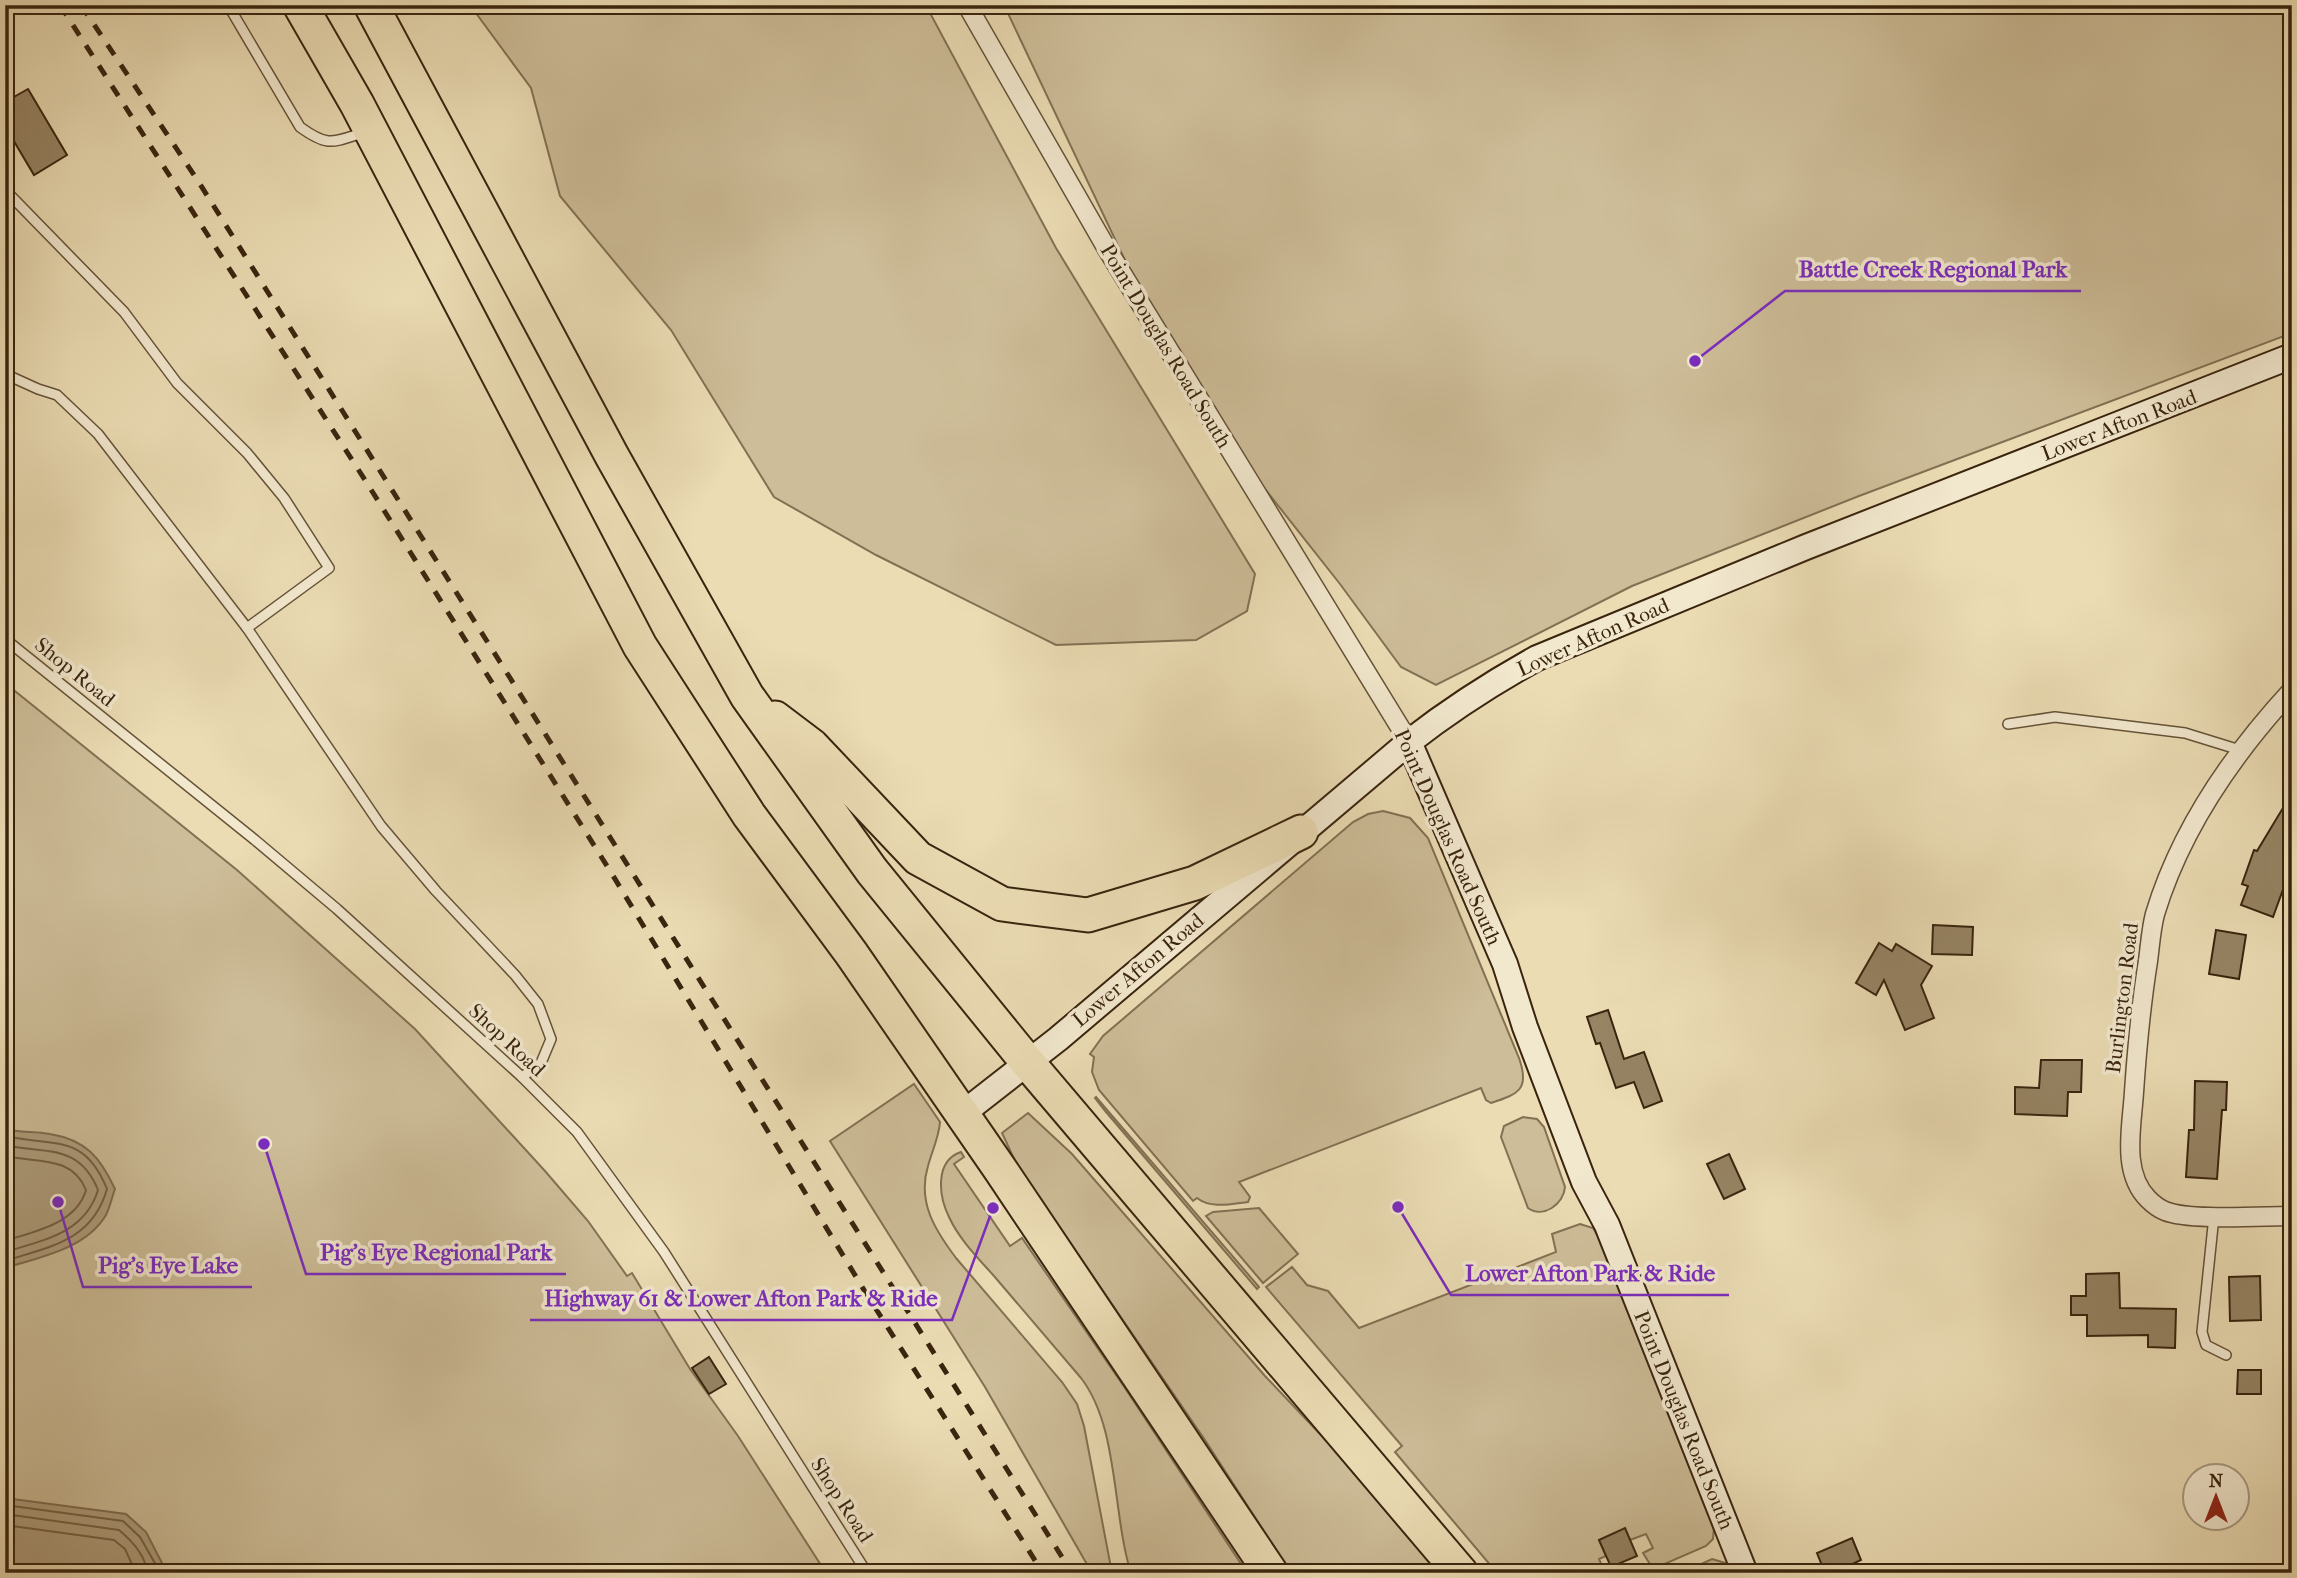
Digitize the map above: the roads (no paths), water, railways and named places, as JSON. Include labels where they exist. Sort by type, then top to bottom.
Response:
[{"type":"highway","points":[[300,5],[370,130],[640,646],[748,815],[851,953],[1271,1573]]},
{"type":"highway","points":[[370,5],[612,456],[747,696],[872,871],[1028,1063],[1461,1573]]},
{"type":"highway","points":[[747,696],[812,746],[918,858],[1002,904],[1088,915],[1195,883],[1301,832]]},
{"type":"main road","name":"Lower Afton Road","points":[[962,1114],[1028,1063],[1409,742],[1483,689],[1537,658],[1806,547],[2292,356]]},
{"type":"main road","name":"Point Douglas Road South","points":[[1409,742],[1505,964],[1525,1027],[1584,1182],[1607,1225],[1745,1573]]},
{"type":"street","name":"Point Douglas Road South","points":[[967,5],[1107,249],[1409,742]]},
{"type":"street","name":"Burlington Road","points":[[2292,690],[2254,730],[2221,775],[2176,859],[2155,915],[2139,1029],[2130,1157],[2136,1180],[2147,1199],[2165,1211],[2187,1216],[2292,1216]]},
{"type":"lane","points":[[228,5],[300,127],[318,141],[336,141],[370,130]]},
{"type":"lane","points":[[5,190],[124,312],[177,383],[247,453],[284,498],[329,568],[247,628]]},
{"type":"lane","points":[[5,374],[57,395],[98,434],[247,628],[381,826],[538,1004],[551,1039],[541,1063],[522,1077]]},
{"type":"lane","name":"Shop Road","points":[[5,639],[265,849],[367,936],[522,1077],[578,1132],[664,1252],[867,1573]]},
{"type":"lane","points":[[2008,724],[2054,717],[2185,733],[2240,750]]},
{"type":"lane","points":[[2214,1216],[2202,1332],[2206,1345],[2227,1355]]},
{"type":"water","points":[[5,1129],[50,1134],[73,1141],[97,1159],[115,1189],[106,1215],[87,1236],[61,1250],[5,1268]]},
{"type":"water","points":[[5,1498],[126,1514],[146,1532],[163,1565],[162,1573],[5,1573]]},
{"type":"railway","points":[[60,5],[365,480],[612,874],[864,1290],[1043,1573]]},
{"type":"railway","points":[[81,5],[198,181],[1072,1573]]},
{"type":"place","name":"Battle Creek Regional Park","points":[[1695,361]]},
{"type":"place","name":"Pig's Eye Regional Park","points":[[264,1144]]},
{"type":"place","name":"Pig's Eye Lake","points":[[58,1202]]},
{"type":"place","name":"Lower Afton Park & Ride","points":[[1398,1207]]},
{"type":"place","name":"Highway 61 & Lower Afton Park & Ride","points":[[993,1208]]}]
